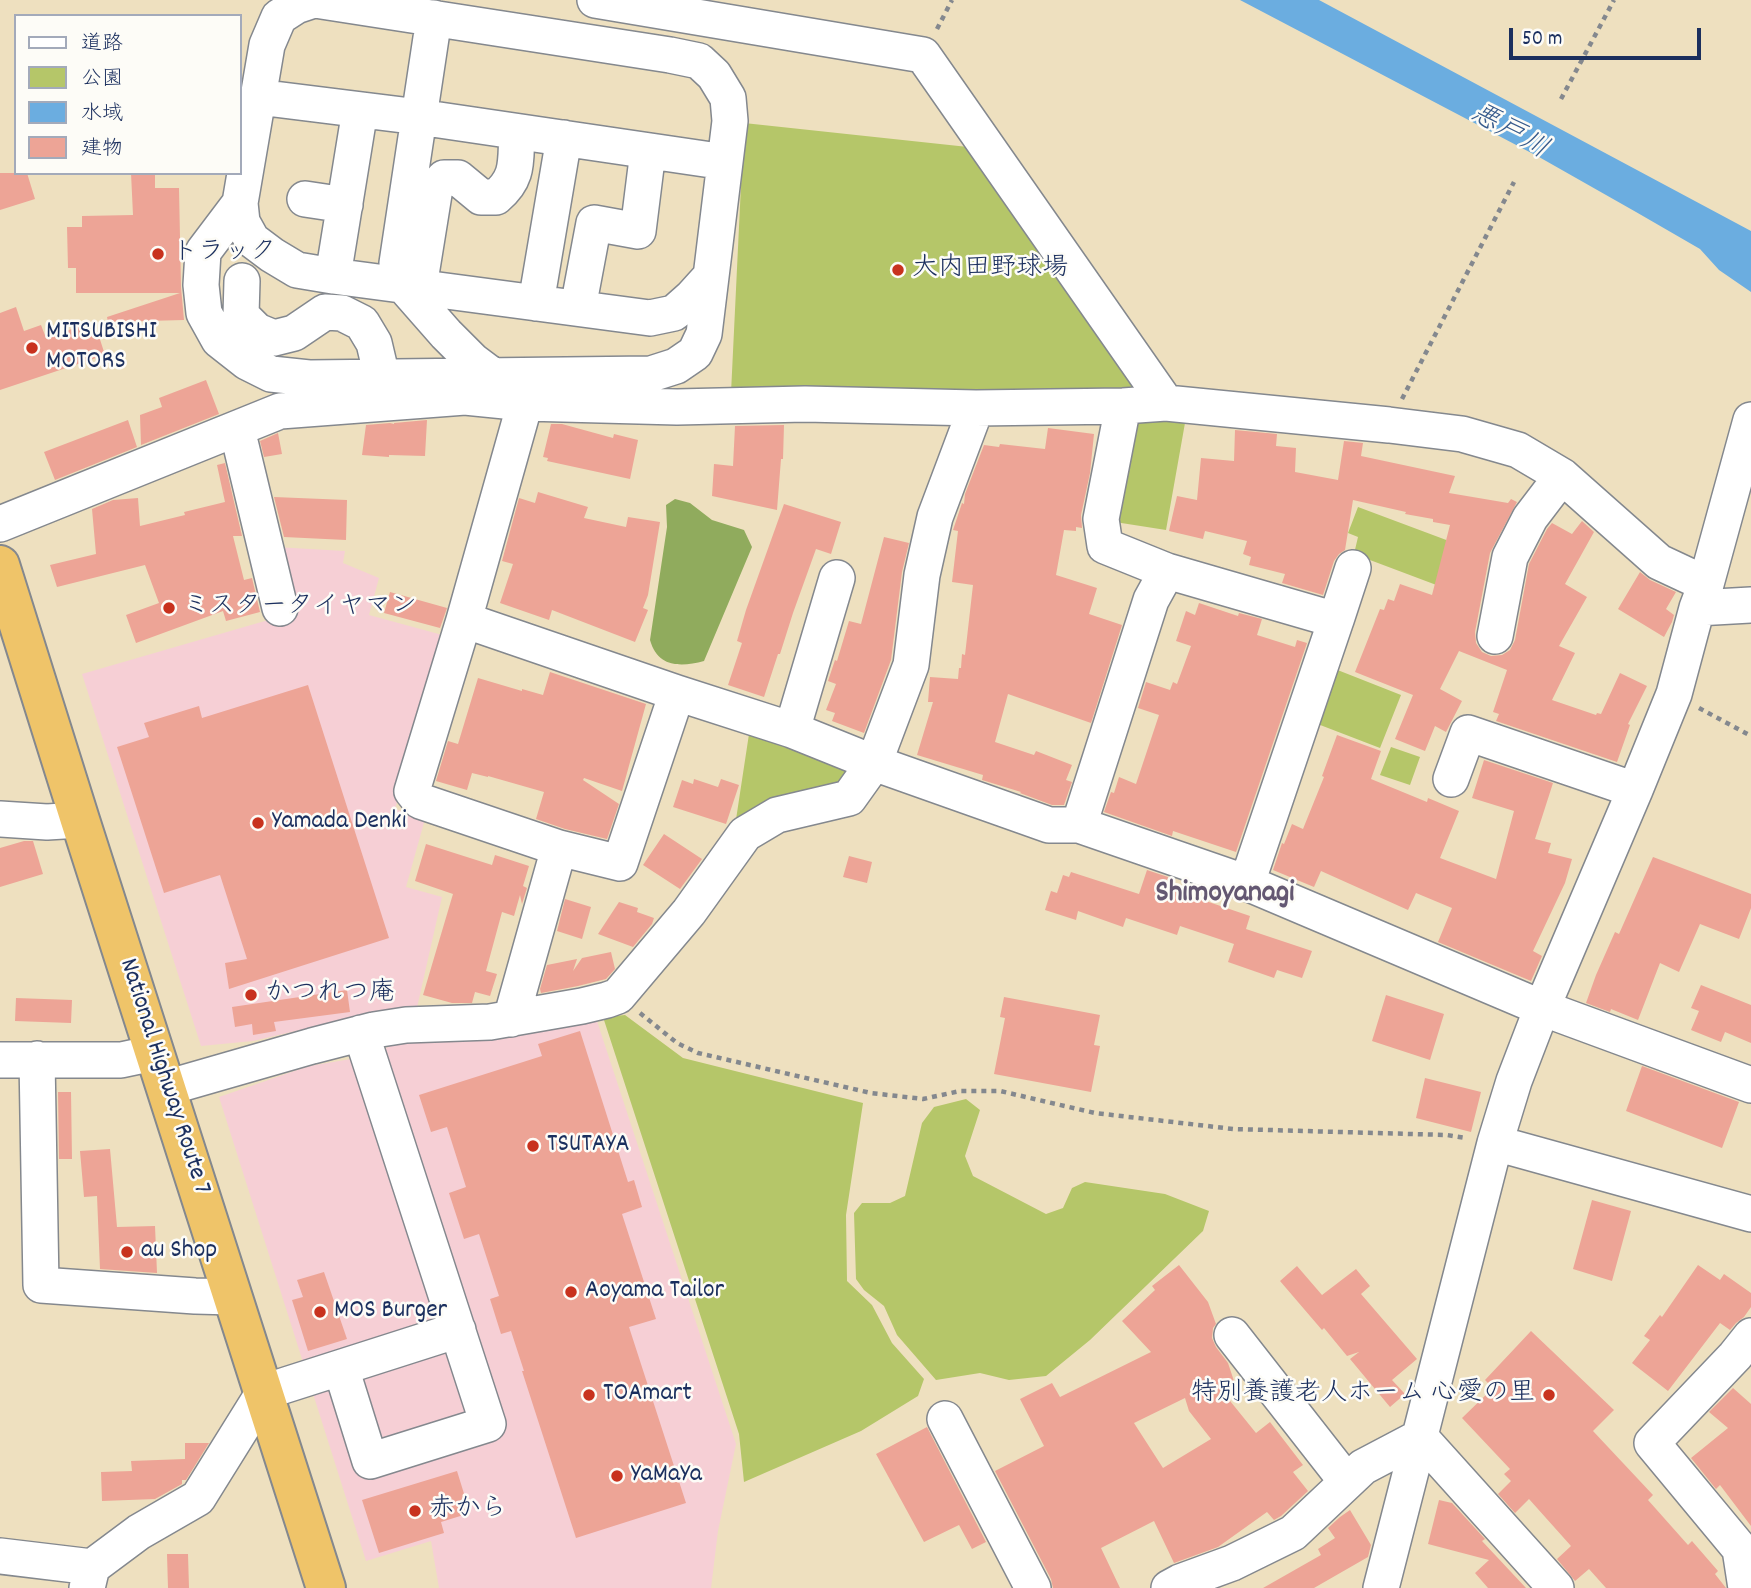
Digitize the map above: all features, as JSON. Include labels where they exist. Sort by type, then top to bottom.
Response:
[{"type":"highway","name":"National Highway Route 7","points":[[0,565],[326,1588]]},
{"type":"street","points":[[595,0],[923,55],[1166,403]]},
{"type":"street","points":[[240,203],[203,252],[201,285],[204,313],[219,340],[247,362],[271,374],[309,379],[651,374],[676,366],[695,353],[704,334],[730,121],[727,98],[714,75],[699,61],[670,55],[434,18],[296,3],[279,17],[267,45],[240,203],[242,222],[252,240],[298,270],[650,318],[674,313],[711,275]]},
{"type":"street","points":[[434,18],[397,263],[446,334],[473,361],[493,376]]},
{"type":"street","points":[[258,97],[419,117],[725,162]]},
{"type":"street","points":[[333,276],[360,110]]},
{"type":"street","points":[[411,286],[435,188],[444,178],[457,178],[481,197],[496,197],[507,188],[513,177],[517,132]]},
{"type":"street","points":[[536,303],[564,138]]},
{"type":"street","points":[[578,309],[594,223],[638,231],[648,151]]},
{"type":"street","points":[[305,199],[345,205]]},
{"type":"street","points":[[201,285],[242,282],[298,270]]},
{"type":"street","points":[[242,282],[241,315],[257,331],[274,338],[294,333],[325,312],[342,313],[362,323],[374,342],[382,377]]},
{"type":"street","points":[[0,523],[280,411],[465,397],[526,403],[677,407],[805,404],[976,408],[1166,403],[1462,434],[1518,450],[1562,476],[1659,562],[1702,596],[1751,605]]},
{"type":"street","points":[[526,403],[412,791],[419,801],[559,848],[620,863],[677,692]]},
{"type":"street","points":[[1123,406],[1101,519],[1105,546],[1167,571],[1336,620]]},
{"type":"street","points":[[0,1060],[121,1060],[160,1071],[312,1046],[406,1025],[469,1024],[511,1019],[582,1006],[618,996],[689,912],[745,834],[777,815],[849,798],[874,763],[911,665],[922,575],[935,517],[976,408]]},
{"type":"street","points":[[1381,1588],[1495,1143],[1514,1081],[1674,694],[1751,420]]},
{"type":"street","points":[[237,429],[280,608]]},
{"type":"street","points":[[1495,636],[1510,557],[1530,518],[1562,476]]},
{"type":"street","points":[[1247,883],[1353,568]]},
{"type":"street","points":[[1079,825],[1152,600],[1167,571]]},
{"type":"street","points":[[792,730],[838,578]]},
{"type":"street","points":[[464,620],[792,730],[874,763],[1049,825],[1079,825],[1247,883],[1542,1008],[1751,1085]]},
{"type":"street","points":[[1451,779],[1468,733],[1635,790]]},
{"type":"street","points":[[0,820],[80,820]]},
{"type":"street","points":[[511,1019],[559,848]]},
{"type":"street","points":[[341,1368],[370,1461],[488,1424],[368,1032]]},
{"type":"street","points":[[37,1059],[41,1285],[233,1297]]},
{"type":"street","points":[[1495,1143],[1751,1214]]},
{"type":"street","points":[[0,1556],[89,1577],[139,1532],[198,1498],[264,1392],[458,1330]]},
{"type":"street","points":[[1232,1335],[1347,1482]]},
{"type":"street","points":[[1746,1354],[1652,1444],[1740,1549],[1746,1588]]},
{"type":"street","points":[[945,1419],[1033,1588]]},
{"type":"street","points":[[1169,1588],[1232,1563],[1293,1533],[1363,1466],[1420,1437]]},
{"type":"street","points":[[1420,1437],[1556,1588]]},
{"type":"path","points":[[1561,99],[1614,0]]},
{"type":"path","points":[[1389,425],[1514,182]]},
{"type":"path","points":[[1674,694],[1751,736]]},
{"type":"path","points":[[618,996],[677,1043],[698,1053],[871,1093],[923,1099],[960,1091],[1000,1091],[1095,1113],[1233,1129],[1447,1135],[1495,1143]]},
{"type":"shaded area","points":[[275,547],[345,551],[343,563],[379,578],[369,615],[446,636],[395,809],[425,819],[406,887],[442,897],[416,1012],[364,1015],[253,1041],[201,1046],[82,674],[289,614]]},
{"type":"shaded area","points":[[595,1015],[736,1444],[718,1531],[711,1588],[439,1588],[431,1541],[366,1561],[219,1097],[309,1066],[380,1052],[403,1037]]},
{"type":"green space","name":"大内田野球場","points":[[744,123],[968,147],[1150,393],[731,393]]},
{"type":"green space","points":[[1181,419],[1185,423],[1166,530],[1115,522],[1134,421]]},
{"type":"green space","points":[[675,499],[690,503],[712,520],[744,530],[752,547],[704,661],[687,664],[665,661],[650,640],[667,527],[666,505]]},
{"type":"green space","points":[[1358,507],[1457,544],[1447,589],[1354,554],[1358,537],[1348,533]]},
{"type":"green space","points":[[1335,669],[1401,695],[1380,748],[1315,723]]},
{"type":"green space","points":[[749,734],[847,759],[849,783],[735,826]]},
{"type":"green space","points":[[1391,747],[1420,757],[1410,785],[1380,775]]},
{"type":"green space","points":[[625,1015],[683,1058],[863,1103],[846,1215],[847,1281],[872,1305],[892,1343],[924,1379],[918,1396],[861,1431],[744,1482],[739,1434],[603,1017]]},
{"type":"green space","points":[[966,1099],[980,1110],[965,1156],[973,1176],[1046,1214],[1063,1208],[1072,1188],[1085,1182],[1165,1194],[1209,1211],[1203,1231],[1090,1340],[1046,1376],[1009,1380],[980,1373],[936,1380],[897,1335],[884,1306],[864,1290],[856,1279],[854,1213],[862,1203],[890,1203],[905,1196],[922,1123],[934,1107]]},
{"type":"water","name":"悪戸川","points":[[1240,0],[1319,0],[1751,231],[1751,292],[1719,270],[1700,249],[1636,212],[1539,157]]},
{"type":"building","points":[[0,173],[28,175],[35,199],[0,210]]},
{"type":"building","points":[[131,175],[155,175],[155,188],[179,188],[184,320],[108,322],[107,317],[180,293],[76,293],[76,268],[68,268],[67,227],[82,227],[82,216],[133,215]]},
{"type":"building","points":[[16,307],[24,331],[41,325],[46,338],[86,324],[95,324],[105,355],[0,390],[0,313]]},
{"type":"building","points":[[206,380],[219,414],[141,445],[140,415],[162,407],[159,398]]},
{"type":"building","points":[[128,420],[137,447],[55,480],[44,452]]},
{"type":"building","points":[[427,420],[425,456],[362,455],[366,425]]},
{"type":"building","points":[[551,424],[562,424],[613,438],[614,434],[638,440],[630,479],[547,461],[548,458],[543,457]]},
{"type":"building","points":[[784,425],[777,510],[712,496],[714,464],[733,466],[735,426]]},
{"type":"building","points":[[1048,428],[1094,434],[1090,473],[1081,515],[1082,528],[1076,527],[1076,531],[1064,530],[1056,575],[1097,588],[1089,614],[1122,625],[1091,723],[1008,694],[995,742],[1034,755],[1036,751],[1072,765],[1066,780],[1072,782],[1064,805],[1052,805],[982,780],[983,775],[917,755],[933,702],[928,702],[930,677],[958,679],[962,654],[965,655],[973,585],[952,582],[958,531],[953,530],[984,445],[1045,449]]},
{"type":"building","points":[[1235,430],[1277,434],[1276,446],[1296,448],[1295,472],[1338,480],[1344,441],[1363,443],[1361,456],[1455,476],[1449,493],[1508,503],[1511,499],[1517,502],[1490,553],[1475,632],[1476,643],[1482,652],[1491,656],[1502,655],[1510,650],[1515,640],[1529,564],[1547,529],[1552,523],[1572,534],[1582,521],[1594,532],[1565,584],[1587,597],[1559,646],[1575,653],[1552,700],[1596,715],[1601,714],[1620,673],[1647,686],[1628,724],[1630,725],[1617,762],[1496,721],[1499,714],[1493,712],[1507,670],[1459,651],[1440,689],[1462,701],[1446,732],[1435,726],[1425,751],[1395,739],[1413,695],[1355,672],[1380,609],[1384,610],[1388,599],[1394,601],[1400,584],[1432,595],[1450,525],[1353,500],[1345,550],[1334,561],[1323,595],[1282,583],[1285,574],[1249,565],[1251,557],[1243,554],[1247,541],[1205,531],[1203,539],[1169,531],[1177,496],[1197,500],[1201,458],[1234,461]]},
{"type":"building","points":[[278,433],[282,454],[264,457],[260,441]]},
{"type":"building","points":[[225,463],[242,536],[233,536],[244,580],[252,578],[260,612],[226,621],[223,611],[136,643],[126,615],[159,603],[145,565],[57,587],[50,565],[96,554],[92,509],[113,500],[138,498],[140,526],[225,502],[217,465]]},
{"type":"building","points":[[538,492],[588,507],[584,518],[626,527],[628,517],[660,522],[648,595],[643,608],[648,610],[635,642],[552,610],[549,620],[500,603],[513,564],[502,561],[519,498],[535,503]]},
{"type":"building","points":[[274,497],[347,500],[346,540],[284,537]]},
{"type":"building","points":[[784,504],[841,522],[831,554],[816,549],[764,697],[728,685],[742,643],[737,641],[746,610]]},
{"type":"building","points":[[884,537],[909,543],[902,572],[891,660],[864,733],[832,721],[835,713],[826,710],[836,684],[828,681],[849,621],[861,624]]},
{"type":"building","points":[[1640,572],[1650,580],[1676,592],[1666,609],[1674,615],[1664,637],[1618,609]]},
{"type":"building","points":[[390,592],[447,608],[440,628],[384,613]]},
{"type":"building","points":[[1199,603],[1238,616],[1239,613],[1262,619],[1257,635],[1295,647],[1297,640],[1307,643],[1236,852],[1173,831],[1172,836],[1104,812],[1119,777],[1136,784],[1159,715],[1138,708],[1146,682],[1170,690],[1173,682],[1177,684],[1191,646],[1176,641],[1186,611],[1195,615]]},
{"type":"building","points":[[550,672],[646,704],[622,791],[584,778],[583,780],[619,804],[607,839],[536,819],[544,792],[472,773],[467,790],[436,781],[448,741],[458,744],[478,678],[543,695]]},
{"type":"building","points":[[308,685],[389,938],[229,989],[225,963],[247,959],[220,875],[164,893],[117,747],[149,737],[144,723],[199,706],[202,718]]},
{"type":"building","points":[[1337,735],[1381,751],[1371,779],[1427,802],[1428,798],[1459,811],[1440,858],[1496,879],[1514,811],[1472,798],[1484,760],[1553,783],[1535,839],[1551,843],[1548,853],[1572,859],[1565,883],[1533,951],[1542,956],[1531,981],[1438,942],[1452,908],[1416,893],[1408,910],[1321,871],[1314,887],[1273,870],[1292,824],[1303,829]]},
{"type":"building","points":[[694,779],[718,787],[721,779],[739,785],[726,824],[673,807],[682,780],[693,784]]},
{"type":"building","points":[[664,834],[702,859],[680,889],[643,865]]},
{"type":"building","points":[[33,841],[43,874],[0,887],[0,848]]},
{"type":"building","points":[[426,844],[492,865],[495,855],[529,866],[523,886],[527,888],[522,904],[520,895],[514,916],[502,912],[486,971],[497,974],[490,996],[475,992],[472,1003],[452,1003],[423,995],[453,894],[415,881]]},
{"type":"building","points":[[849,856],[872,862],[867,883],[843,877]]},
{"type":"building","points":[[1653,857],[1751,894],[1751,908],[1739,939],[1700,924],[1679,972],[1660,963],[1638,1020],[1586,1003],[1615,932],[1619,934]]},
{"type":"building","points":[[1147,870],[1168,877],[1167,882],[1192,891],[1191,896],[1250,916],[1246,929],[1312,951],[1302,978],[1277,970],[1274,978],[1228,962],[1234,944],[1180,926],[1177,935],[1126,918],[1123,927],[1078,911],[1076,920],[1045,910],[1051,891],[1057,893],[1063,875],[1069,877],[1071,872],[1139,894]]},
{"type":"building","points":[[565,899],[591,907],[582,939],[557,931]]},
{"type":"building","points":[[619,902],[638,908],[637,912],[654,918],[633,947],[598,934]]},
{"type":"building","points":[[611,952],[615,969],[606,979],[541,993],[547,965],[577,959],[573,971],[582,958]]},
{"type":"building","points":[[1701,985],[1751,1005],[1751,1043],[1725,1032],[1721,1042],[1691,1030],[1699,1011],[1691,1008]]},
{"type":"building","points":[[347,990],[350,1012],[274,1022],[276,1031],[253,1035],[252,1024],[235,1027],[232,1007]]},
{"type":"building","points":[[1386,995],[1444,1014],[1430,1060],[1372,1041]]},
{"type":"building","points":[[1004,997],[1100,1015],[1094,1045],[1100,1046],[1091,1092],[994,1074],[1005,1018],[1000,1017]]},
{"type":"building","points":[[16,998],[72,1000],[71,1023],[15,1021]]},
{"type":"building","points":[[580,1031],[628,1182],[634,1180],[642,1207],[622,1214],[656,1319],[629,1327],[686,1503],[576,1538],[511,1331],[501,1334],[490,1299],[499,1296],[479,1234],[464,1239],[449,1193],[466,1187],[447,1127],[431,1132],[419,1095],[542,1056],[538,1044]]},
{"type":"building","points":[[1642,1066],[1739,1102],[1722,1148],[1626,1111]]},
{"type":"building","points":[[1425,1078],[1481,1092],[1471,1132],[1416,1118]]},
{"type":"building","points":[[58,1092],[71,1092],[72,1159],[59,1159]]},
{"type":"building","points":[[110,1149],[117,1227],[155,1226],[157,1273],[100,1269],[97,1196],[84,1197],[80,1151]]},
{"type":"building","points":[[1592,1200],[1631,1211],[1612,1281],[1573,1269]]},
{"type":"building","points":[[1179,1265],[1208,1302],[1216,1324],[1212,1338],[1228,1363],[1236,1387],[1222,1391],[1256,1433],[1270,1422],[1303,1465],[1293,1472],[1308,1491],[1274,1520],[1267,1512],[1218,1547],[1174,1563],[1154,1521],[1101,1548],[1120,1588],[1053,1588],[1051,1579],[995,1471],[1044,1446],[1020,1399],[1052,1383],[1060,1397],[1151,1352],[1122,1321],[1155,1290],[1152,1286]],"holes":[[[1185,1398],[1189,1411],[1211,1439],[1163,1468],[1134,1423]]]},
{"type":"building","points":[[1698,1265],[1720,1280],[1724,1274],[1751,1293],[1751,1307],[1730,1330],[1720,1323],[1668,1391],[1632,1363],[1650,1340],[1644,1336],[1660,1315],[1662,1317]]},
{"type":"building","points":[[1297,1266],[1322,1295],[1356,1269],[1370,1286],[1361,1294],[1417,1359],[1392,1380],[1405,1394],[1390,1407],[1350,1359],[1359,1352],[1347,1356],[1280,1281]]},
{"type":"building","points":[[324,1272],[347,1339],[308,1351],[292,1300],[303,1297],[297,1280]]},
{"type":"building","points":[[1531,1331],[1614,1410],[1593,1431],[1653,1495],[1648,1500],[1688,1545],[1692,1541],[1718,1571],[1715,1574],[1726,1588],[1606,1588],[1589,1569],[1575,1581],[1557,1559],[1571,1546],[1529,1499],[1515,1513],[1498,1494],[1511,1481],[1504,1474],[1510,1469],[1462,1418],[1493,1388],[1485,1380]]},
{"type":"building","points":[[1733,1388],[1751,1404],[1751,1526],[1720,1485],[1716,1489],[1691,1458],[1728,1428],[1709,1412]]},
{"type":"building","points":[[927,1427],[986,1542],[972,1549],[959,1525],[924,1542],[876,1454]]},
{"type":"building","points":[[185,1443],[209,1443],[186,1480],[182,1480],[182,1484],[155,1499],[102,1501],[101,1472],[132,1471],[131,1461],[185,1459]]},
{"type":"building","points":[[457,1471],[470,1513],[441,1522],[444,1533],[379,1553],[362,1500]]},
{"type":"building","points":[[1439,1500],[1452,1503],[1485,1539],[1482,1541],[1526,1588],[1488,1588],[1475,1573],[1489,1560],[1428,1544]]},
{"type":"building","points":[[1350,1510],[1371,1545],[1368,1557],[1314,1588],[1263,1588],[1321,1555],[1318,1549],[1335,1538],[1328,1528]]},
{"type":"building","points":[[167,1554],[188,1554],[189,1588],[168,1588]]},
{"type":"place","name":"トラック","points":[[158,254]]},
{"type":"place","name":"大内田野球場","points":[[898,270]]},
{"type":"place","name":"MITSUBISHI MOTORS","points":[[32,348]]},
{"type":"place","name":"ミスタータイヤマン","points":[[169,608]]},
{"type":"place","name":"Yamada Denki","points":[[258,823]]},
{"type":"place","name":"かつれつ庵","points":[[251,995]]},
{"type":"place","name":"TSUTAYA","points":[[533,1146]]},
{"type":"place","name":"au Shop","points":[[127,1252]]},
{"type":"place","name":"Aoyama Tailor","points":[[571,1292]]},
{"type":"place","name":"MOS Burger","points":[[320,1312]]},
{"type":"place","name":"TOAmart","points":[[589,1395]]},
{"type":"place","name":"特別養護老人ホーム 心愛の里","points":[[1549,1395]]},
{"type":"place","name":"YaMaYa","points":[[617,1476]]},
{"type":"place","name":"赤から","points":[[415,1511]]},
{"type":"district","name":"Shimoyanagi","points":[[1225,896]]}]
